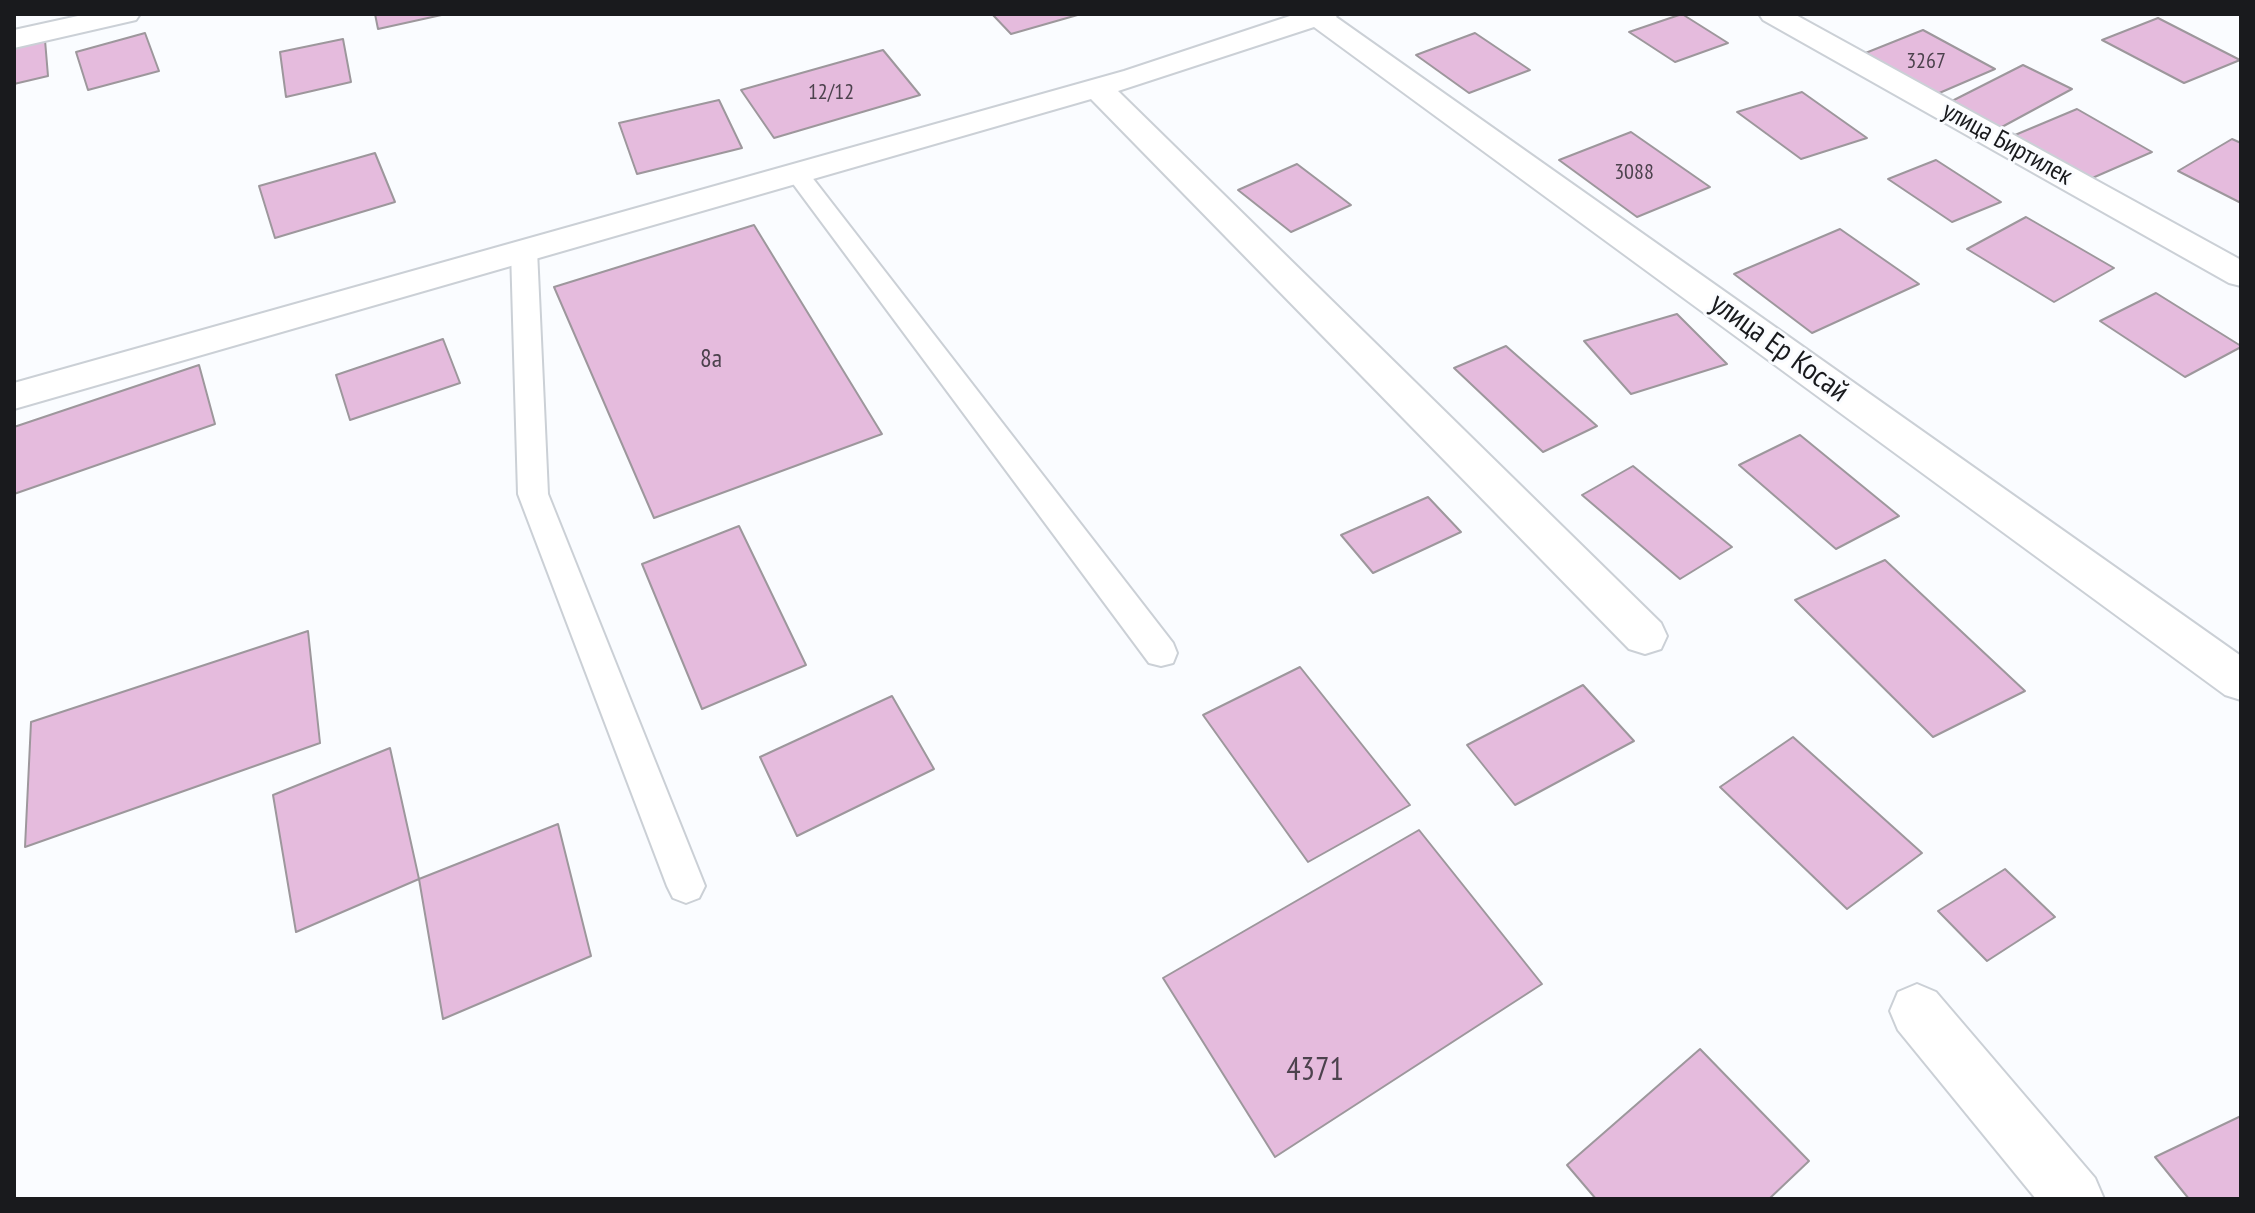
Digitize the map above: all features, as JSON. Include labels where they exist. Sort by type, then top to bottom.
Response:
[{"type":"street","points":[[14,39],[126,14]]},
{"type":"street","name":"улица Биртилек","points":[[1773,14],[2241,275]]},
{"type":"street","points":[[14,396],[1135,77],[1320,15]]},
{"type":"street","name":"улица Ер Косай","points":[[1320,15],[2241,681]]},
{"type":"street","points":[[1096,87],[1645,636]]},
{"type":"street","points":[[1917,1011],[2074,1199]]},
{"type":"lane","points":[[796,172],[1161,653]]},
{"type":"lane","points":[[524,250],[533,494],[686,886]]},
{"type":"building","points":[[375,14],[446,14],[378,29]]},
{"type":"building","points":[[992,14],[1081,14],[1011,34]]},
{"type":"building","points":[[1682,14],[1728,43],[1675,62],[1629,32]]},
{"type":"building","points":[[2158,18],[2240,60],[2184,83],[2102,40]]},
{"type":"building","points":[[1923,30],[1995,69],[1930,97],[1858,56]]},
{"type":"building","points":[[145,33],[159,71],[88,90],[76,52]]},
{"type":"building","points":[[1475,33],[1530,70],[1469,93],[1416,55]]},
{"type":"building","points":[[343,39],[351,82],[286,97],[280,52]]},
{"type":"building","points":[[45,40],[48,76],[14,84],[14,47]]},
{"type":"building","points":[[883,50],[920,95],[774,138],[741,90]]},
{"type":"building","points":[[2023,65],[2072,89],[2000,128],[1950,102]]},
{"type":"building","points":[[1802,92],[1867,138],[1801,159],[1737,112]]},
{"type":"building","points":[[719,100],[742,148],[637,174],[619,123]]},
{"type":"building","points":[[2077,109],[2152,152],[2090,179],[2015,135]]},
{"type":"building","points":[[1631,132],[1710,187],[1637,217],[1559,160]]},
{"type":"building","points":[[2232,139],[2241,143],[2241,203],[2178,171]]},
{"type":"building","points":[[375,153],[395,202],[275,238],[259,186]]},
{"type":"building","points":[[1936,160],[2001,202],[1952,222],[1888,179]]},
{"type":"building","points":[[1297,164],[1351,205],[1291,232],[1238,190]]},
{"type":"building","points":[[2026,217],[2114,268],[2054,302],[1967,249]]},
{"type":"building","points":[[754,225],[882,434],[654,518],[554,287]]},
{"type":"building","points":[[1840,229],[1919,284],[1812,333],[1734,274]]},
{"type":"building","points":[[2156,293],[2241,347],[2185,377],[2100,321]]},
{"type":"building","points":[[1677,314],[1727,364],[1631,394],[1584,341]]},
{"type":"building","points":[[443,339],[460,383],[350,420],[336,375]]},
{"type":"building","points":[[1506,346],[1597,426],[1543,452],[1454,368]]},
{"type":"building","points":[[199,365],[215,424],[14,494],[14,427]]},
{"type":"building","points":[[1800,435],[1899,516],[1836,549],[1739,465]]},
{"type":"building","points":[[1633,466],[1732,547],[1680,579],[1582,495]]},
{"type":"building","points":[[1428,497],[1461,532],[1373,573],[1341,535]]},
{"type":"building","points":[[739,526],[806,665],[702,709],[642,564]]},
{"type":"building","points":[[1885,560],[2025,691],[1933,737],[1795,600]]},
{"type":"building","points":[[308,631],[320,743],[25,847],[31,722]]},
{"type":"building","points":[[1300,667],[1410,805],[1308,862],[1203,715]]},
{"type":"building","points":[[1583,685],[1634,741],[1515,805],[1467,745]]},
{"type":"building","points":[[892,696],[934,769],[797,836],[760,757]]},
{"type":"building","points":[[1793,737],[1922,853],[1847,909],[1720,787]]},
{"type":"building","points":[[390,748],[419,879],[296,932],[273,795]]},
{"type":"building","points":[[558,824],[591,956],[443,1019],[419,879]]},
{"type":"building","points":[[1419,830],[1542,984],[1275,1157],[1163,978]]},
{"type":"building","points":[[2005,869],[2055,917],[1987,961],[1938,911]]},
{"type":"building","points":[[1700,1049],[1809,1161],[1769,1199],[1596,1199],[1567,1165]]},
{"type":"building","points":[[2241,1116],[2241,1199],[2189,1199],[2155,1157]]}]
